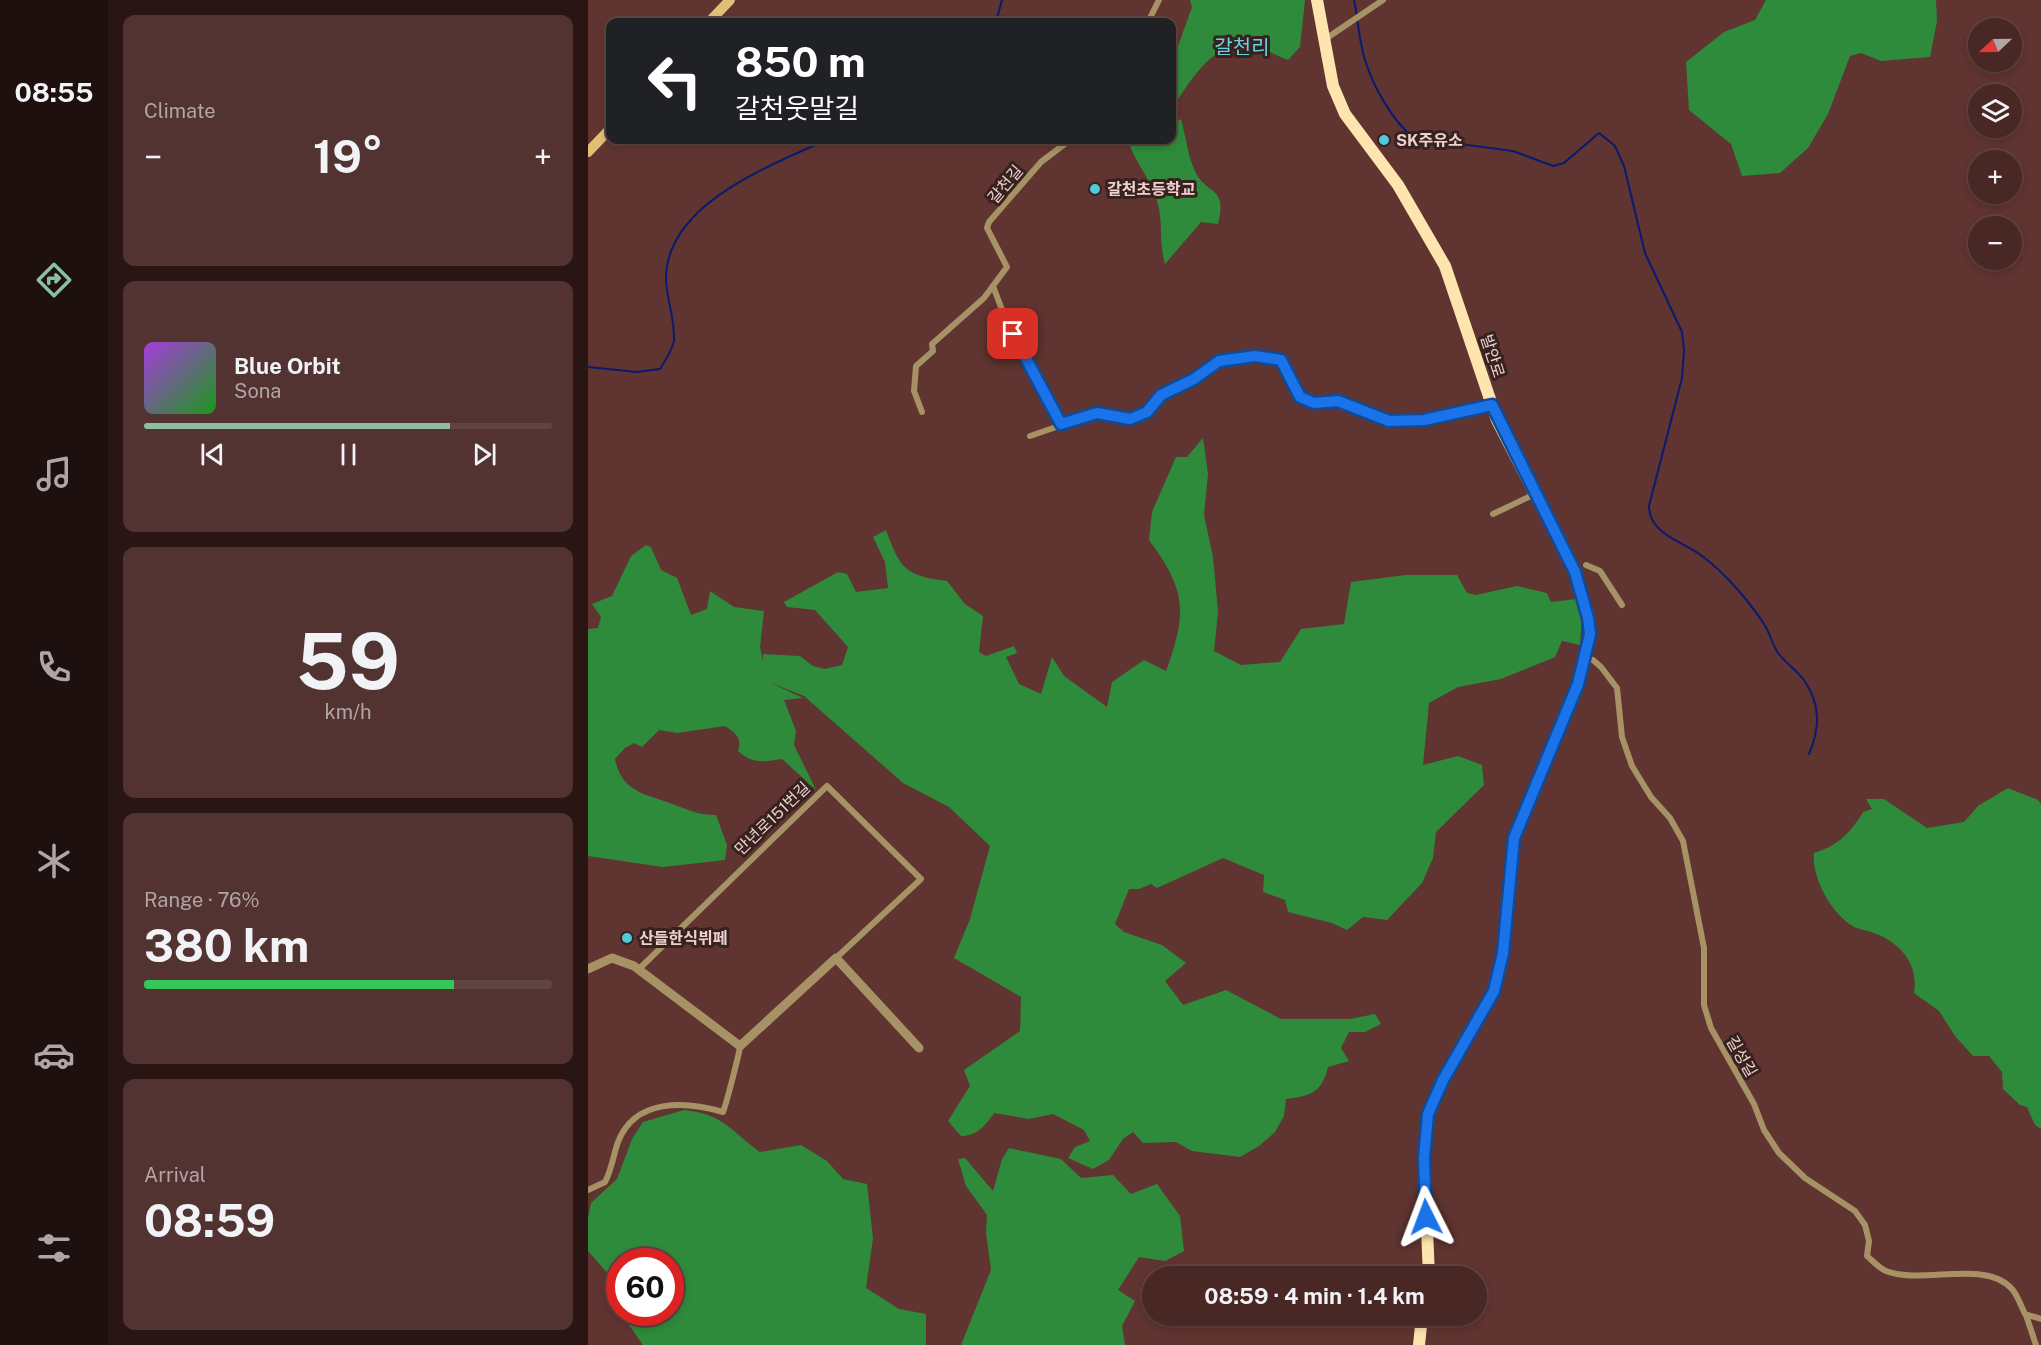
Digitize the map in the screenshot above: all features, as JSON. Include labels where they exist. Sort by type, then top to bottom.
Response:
[{"type":"main road","points":[[713,18],[730,0]]},
{"type":"main road","name":"발안로","points":[[1317,0],[1333,86],[1345,114],[1398,185],[1445,266],[1492,405],[1575,572],[1588,618],[1590,634],[1569,709],[1514,838],[1503,953],[1494,991],[1443,1080],[1428,1114],[1424,1158],[1429,1266]]},
{"type":"main road","points":[[588,152],[606,133]]},
{"type":"main road","points":[[1419,1345],[1421,1326]]},
{"type":"street","points":[[1150,18],[1159,0]]},
{"type":"street","points":[[1324,40],[1383,0]]},
{"type":"street","name":"갈천길","points":[[922,412],[914,391],[916,366],[933,351],[932,344],[961,321],[1007,267],[987,228],[989,222],[1041,162],[1065,144]]},
{"type":"street","points":[[993,286],[1004,315],[1061,424]]},
{"type":"street","points":[[1030,436],[1097,413],[1130,419],[1147,412],[1161,395],[1194,379],[1219,361],[1255,356],[1281,360],[1300,397],[1314,403],[1338,401],[1389,421],[1424,420],[1492,405]]},
{"type":"street","points":[[1493,514],[1535,494]]},
{"type":"street","points":[[1586,565],[1600,571],[1622,604]]},
{"type":"street","name":"길성길","points":[[1583,658],[1593,660],[1601,667],[1617,688],[1622,737],[1632,766],[1651,797],[1670,818],[1683,842],[1704,948],[1704,1005],[1711,1028],[1754,1104],[1764,1130],[1779,1153],[1806,1178],[1855,1211],[1865,1225],[1869,1241],[1868,1256],[1884,1270],[1932,1276],[1966,1272],[1997,1280],[2012,1288],[2025,1314],[2036,1345]]},
{"type":"street","name":"만년로151번길","points":[[638,970],[827,786],[921,879],[740,1046]]},
{"type":"street","points":[[588,969],[612,958],[638,970],[740,1046],[741,1053],[730,1082],[723,1112],[694,1104],[674,1104],[659,1106],[628,1122],[617,1144],[614,1163],[605,1182],[588,1190]]},
{"type":"street","points":[[836,958],[919,1048]]},
{"type":"street","points":[[2025,1314],[2041,1319]]},
{"type":"green space","points":[[1190,0],[1305,0],[1300,47],[1288,60],[1250,45],[1237,45],[1225,49],[1214,56],[1194,76],[1176,103],[1176,52],[1192,7]]},
{"type":"green space","points":[[1766,0],[1936,0],[1937,21],[1930,57],[1881,61],[1861,53],[1850,56],[1828,114],[1808,148],[1780,173],[1742,176],[1731,144],[1689,110],[1686,62],[1724,32],[1755,20]]},
{"type":"green space","points":[[1181,119],[1194,169],[1204,184],[1218,196],[1220,211],[1218,224],[1201,222],[1165,264],[1158,204],[1129,144],[1176,144],[1176,122]]},
{"type":"green space","points":[[1203,438],[1208,474],[1204,515],[1213,557],[1218,612],[1214,651],[1241,665],[1280,662],[1301,629],[1344,624],[1351,582],[1406,575],[1457,575],[1467,593],[1476,595],[1517,586],[1547,593],[1551,602],[1576,599],[1582,616],[1580,645],[1562,641],[1555,657],[1501,679],[1458,687],[1429,703],[1423,765],[1458,756],[1482,765],[1484,785],[1436,832],[1433,858],[1422,883],[1387,920],[1363,917],[1347,930],[1332,923],[1288,912],[1285,900],[1263,892],[1264,875],[1223,858],[1157,888],[1151,884],[1139,889],[1129,889],[1115,924],[1124,932],[1162,945],[1186,963],[1165,981],[1183,1005],[1226,990],[1281,1019],[1350,1019],[1375,1014],[1381,1024],[1365,1032],[1349,1032],[1341,1048],[1349,1061],[1328,1067],[1322,1083],[1314,1092],[1286,1099],[1284,1116],[1275,1132],[1259,1146],[1240,1157],[1192,1151],[1176,1142],[1143,1143],[1133,1132],[1123,1139],[1109,1160],[1093,1169],[1068,1158],[1075,1147],[1090,1141],[1084,1130],[1053,1114],[1029,1119],[994,1113],[980,1129],[967,1136],[961,1136],[948,1121],[970,1086],[964,1070],[1020,1031],[1021,997],[954,958],[970,919],[990,846],[949,807],[903,783],[804,696],[769,682],[803,698],[784,700],[796,731],[794,745],[816,790],[782,759],[758,761],[743,755],[738,751],[737,736],[725,726],[677,733],[659,730],[642,747],[634,743],[625,748],[615,759],[618,771],[630,786],[638,791],[695,812],[716,815],[727,845],[725,860],[663,867],[588,856],[588,629],[598,628],[601,617],[592,604],[612,596],[631,556],[646,545],[651,547],[661,570],[677,578],[691,615],[707,609],[710,591],[734,607],[764,611],[760,647],[763,661],[763,654],[800,656],[813,666],[825,669],[842,665],[848,647],[815,610],[787,607],[784,602],[838,572],[847,574],[856,592],[888,588],[885,562],[873,537],[886,530],[900,562],[906,568],[922,576],[947,581],[965,604],[983,616],[979,652],[986,656],[1014,646],[1017,653],[1006,657],[1019,684],[1041,694],[1052,657],[1064,676],[1107,707],[1112,682],[1144,660],[1166,671],[1178,633],[1180,603],[1171,574],[1149,540],[1152,512],[1176,457],[1187,457]]},
{"type":"green space","points":[[2008,788],[2038,800],[2041,804],[2041,1129],[2035,1125],[2027,1107],[2020,1105],[2003,1089],[2002,1072],[1989,1056],[1973,1056],[1955,1036],[1939,1011],[1914,993],[1915,982],[1910,963],[1898,947],[1881,936],[1854,927],[1838,914],[1820,884],[1814,863],[1814,853],[1837,842],[1849,832],[1863,812],[1872,809],[1866,799],[1884,799],[1927,828],[1964,822],[1978,806]]},
{"type":"green space","points":[[684,1110],[698,1112],[726,1125],[760,1152],[801,1145],[827,1161],[843,1179],[867,1184],[873,1238],[866,1288],[899,1309],[926,1314],[926,1345],[643,1345],[630,1326],[684,1326],[684,1248],[606,1248],[606,1272],[588,1251],[588,1218],[591,1203],[617,1179],[632,1139],[643,1122]]},
{"type":"green space","points":[[1009,1148],[1061,1159],[1081,1178],[1113,1175],[1131,1194],[1157,1184],[1180,1216],[1184,1251],[1165,1261],[1139,1257],[1118,1290],[1135,1301],[1122,1326],[1125,1345],[961,1345],[991,1270],[986,1233],[987,1215],[966,1186],[958,1159],[965,1158],[993,1191],[1002,1159]]},
{"type":"waterway","points":[[997,18],[1002,0]]},
{"type":"waterway","points":[[1354,0],[1368,70],[1391,113],[1414,138],[1513,151],[1553,166],[1564,163],[1599,133],[1615,146],[1624,166],[1645,253],[1682,332],[1684,350],[1682,378],[1649,506],[1650,516],[1660,530],[1702,556],[1728,579],[1764,624],[1778,653],[1804,680],[1814,698],[1817,717],[1817,726],[1809,754]]},
{"type":"waterway","points":[[588,367],[637,372],[660,369],[674,340],[666,280],[670,253],[683,230],[701,209],[725,191],[777,162],[817,144]]},
{"type":"place","name":"SK주유소","points":[[1384,140]]},
{"type":"place","name":"갈천초등학교","points":[[1095,189]]},
{"type":"place","name":"산들한식뷔페","points":[[627,938]]},
{"type":"district","name":"갈천리","points":[[1242,47]]},
{"type":"route","points":[[1013,334],[1061,424],[1097,413],[1130,419],[1147,412],[1161,395],[1194,379],[1219,361],[1255,356],[1281,360],[1300,397],[1314,403],[1338,401],[1389,421],[1424,420],[1492,405],[1497,420],[1575,572],[1588,618],[1590,634],[1578,684],[1569,709],[1514,838],[1511,850],[1503,953],[1494,991],[1443,1080],[1428,1114],[1424,1158],[1426,1217]]}]
